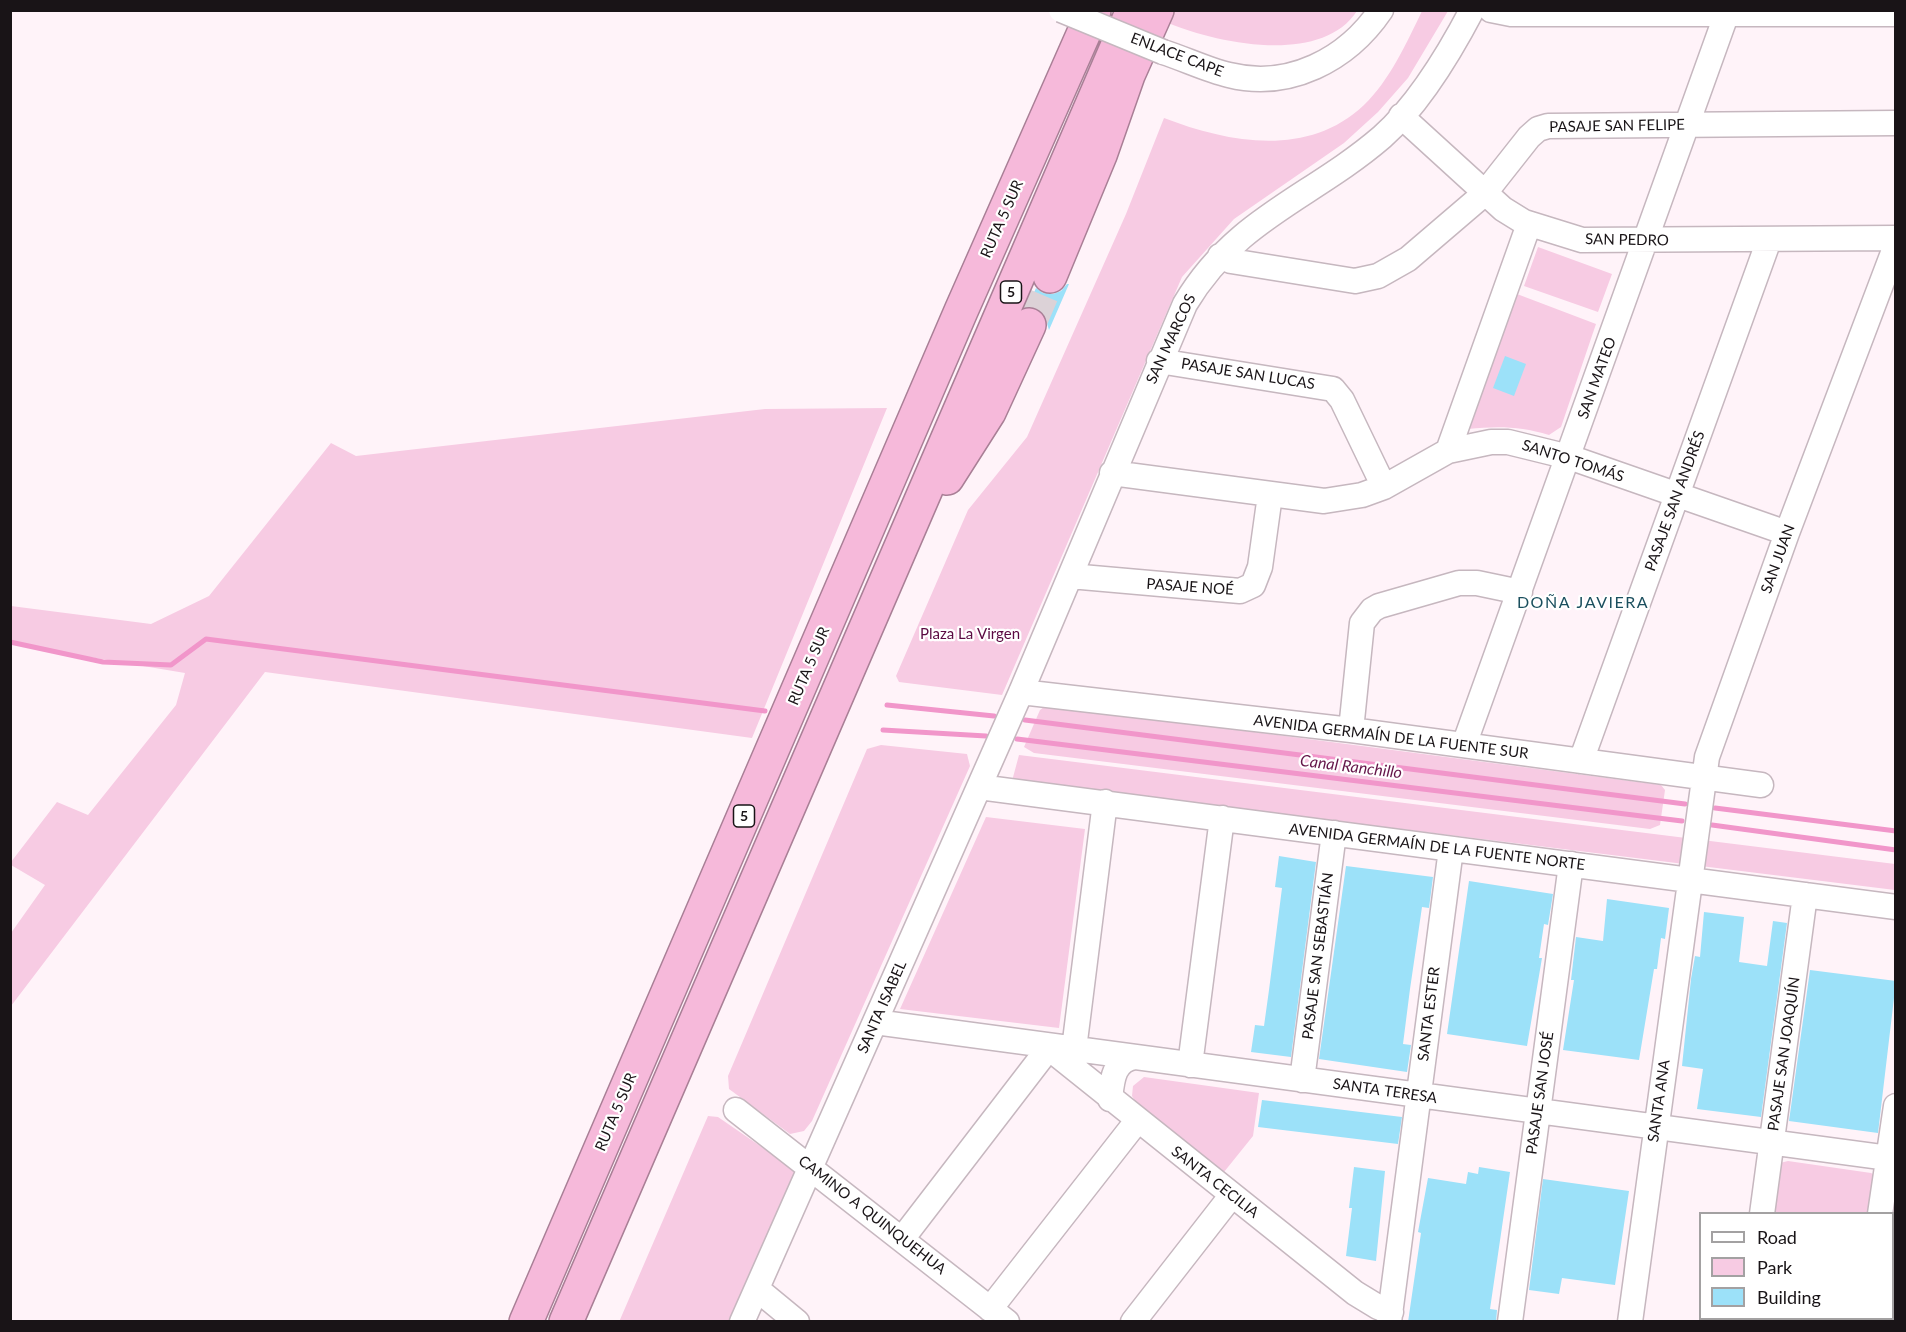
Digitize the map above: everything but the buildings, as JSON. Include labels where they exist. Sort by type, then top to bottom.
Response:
[{"type":"highway","points":[[1069,68],[1075,29],[1081,10]]},
{"type":"highway","name":"RUTA 5 SUR","points":[[526,1322],[957,321],[1094,10]]},
{"type":"highway","name":"5","points":[[566,1322],[1133,10]]},
{"type":"highway","points":[[1050,276],[1096,165],[1128,75],[1157,10]]},
{"type":"highway","points":[[888,574],[989,412],[1029,325]]},
{"type":"street","name":"ENLACE CAPE","points":[[1061,10],[1163,52],[1228,75],[1264,79],[1282,77],[1316,67],[1339,54],[1360,37],[1381,10]]},
{"type":"street","name":"SAN MARCOS","points":[[1021,692],[1159,361],[1185,304],[1205,272],[1247,230],[1326,179],[1380,138],[1401,116],[1445,59],[1472,10]]},
{"type":"street","points":[[1491,10],[1511,14],[1728,12],[1896,14]]},
{"type":"street","name":"SAN MATEO","points":[[1464,745],[1728,12]]},
{"type":"street","name":"SAN PEDRO","points":[[1401,116],[1484,194],[1529,224],[1582,240],[1646,242],[1896,238]]},
{"type":"street","name":"PASAJE SAN FELIPE","points":[[1220,256],[1242,263],[1365,281],[1408,259],[1484,194],[1538,129],[1548,126],[1896,123]]},
{"type":"street","points":[[1448,451],[1529,224]]},
{"type":"street","name":"PASAJE SAN ANDRÉS","points":[[1581,761],[1769,240]]},
{"type":"street","name":"SAN JUAN","points":[[1689,880],[1704,777],[1717,724],[1896,245]]},
{"type":"street","name":"PASAJE SAN LUCAS","points":[[1159,361],[1334,389],[1342,399],[1384,487]]},
{"type":"street","name":"SANTO TOMÁS","points":[[1113,473],[1324,501],[1362,495],[1384,487],[1448,451],[1482,443],[1508,442],[1569,457],[1787,533]]},
{"type":"street","name":"PASAJE NOÉ","points":[[1070,576],[1240,591],[1253,585],[1260,567],[1270,495]]},
{"type":"street","points":[[1351,730],[1362,623],[1372,610],[1459,583],[1477,583],[1520,592]]},
{"type":"street","name":"AVENIDA GERMAÍN DE LA FUENTE SUR","points":[[1021,692],[1351,730],[1761,785]]},
{"type":"street","name":"SANTA ISABEL","points":[[742,1322],[1021,692]]},
{"type":"street","name":"AVENIDA GERMAÍN DE LA FUENTE NORTE","points":[[979,787],[1896,907]]},
{"type":"street","points":[[1074,1049],[1105,802]]},
{"type":"street","points":[[1190,1065],[1222,818]]},
{"type":"street","name":"PASAJE SAN SEBASTIÁN","points":[[1302,1080],[1334,833]]},
{"type":"street","name":"SANTA ESTER","points":[[1390,1317],[1451,849]]},
{"type":"street","name":"PASAJE SAN JOSÉ","points":[[1510,1322],[1571,864]]},
{"type":"street","name":"SANTA ANA","points":[[1630,1322],[1689,880]]},
{"type":"street","name":"PASAJE SAN JOAQUÍN","points":[[1762,1212],[1805,895]]},
{"type":"street","name":"SANTA TERESA","points":[[875,1022],[1046,1047],[1892,1159]]},
{"type":"street","points":[[902,1239],[1046,1047]]},
{"type":"street","name":"SANTA CECILIA","points":[[1046,1047],[1232,1196],[1390,1317]]},
{"type":"street","points":[[1110,1099],[1115,1070],[1127,1058],[1135,1057]]},
{"type":"street","points":[[1880,1212],[1892,1159],[1896,1106]]},
{"type":"street","name":"CAMINO A QUINQUEHUA","points":[[736,1110],[811,1166],[999,1315]]},
{"type":"street","points":[[999,1315],[1137,1121]]},
{"type":"street","points":[[1133,1322],[1232,1196]]},
{"type":"street","points":[[757,1289],[797,1322]]},
{"type":"green space","points":[[1168,10],[1357,11],[1341,28],[1319,39],[1294,44],[1267,45],[1213,37],[1168,23]]},
{"type":"green space","name":"Plaza La Virgen","points":[[1422,11],[1448,11],[1408,78],[1378,112],[1344,143],[1234,219],[1182,277],[1002,695],[899,682],[896,676],[968,510],[1027,437],[1126,214],[1164,118],[1189,127],[1241,139],[1267,141],[1293,139],[1318,133],[1342,122],[1373,95],[1397,60]]},
{"type":"green space","points":[[1538,247],[1612,274],[1598,312],[1524,286]]},
{"type":"green space","points":[[1517,294],[1596,324],[1561,427],[1549,435],[1508,428],[1468,429]]},
{"type":"green space","points":[[887,408],[752,738],[265,672],[11,1006],[11,933],[45,885],[11,865],[11,862],[57,802],[88,815],[176,705],[185,673],[11,644],[11,606],[151,624],[209,596],[331,443],[356,456],[765,409]]},
{"type":"green space","points":[[1047,705],[1661,785],[1665,790],[1660,825],[1650,829],[1034,753],[1024,747],[1040,710]]},
{"type":"green space","points":[[881,745],[967,754],[970,766],[812,1121],[804,1131],[790,1134],[729,1089],[728,1076],[867,749]]},
{"type":"green space","points":[[1019,755],[1895,864],[1895,890],[1012,781]]},
{"type":"green space","points":[[986,817],[1085,829],[1059,1028],[900,1009]]},
{"type":"green space","points":[[1144,1077],[1259,1093],[1253,1136],[1224,1172],[1139,1107],[1132,1096],[1133,1086]]},
{"type":"green space","points":[[708,1116],[718,1117],[798,1172],[730,1321],[619,1322]]},
{"type":"green space","points":[[1788,1161],[1871,1173],[1879,1177],[1874,1212],[1771,1212],[1780,1163]]},
{"type":"waterway","points":[[10,642],[103,662],[171,665],[206,639],[765,711]]},
{"type":"waterway","points":[[887,705],[994,716]]},
{"type":"waterway","points":[[1025,720],[1685,804]]},
{"type":"waterway","name":"Canal Ranchillo","points":[[883,730],[986,736]]},
{"type":"waterway","name":"Canal Ranchillo","points":[[1017,739],[1682,821]]},
{"type":"waterway","points":[[1715,808],[1896,831]]},
{"type":"waterway","name":"Canal Ranchillo","points":[[1712,825],[1896,850]]},
{"type":"tunnel","points":[[1029,325],[1050,276]]},
{"type":"district","name":"DOÑA JAVIERA","points":[[1583,603]]}]
